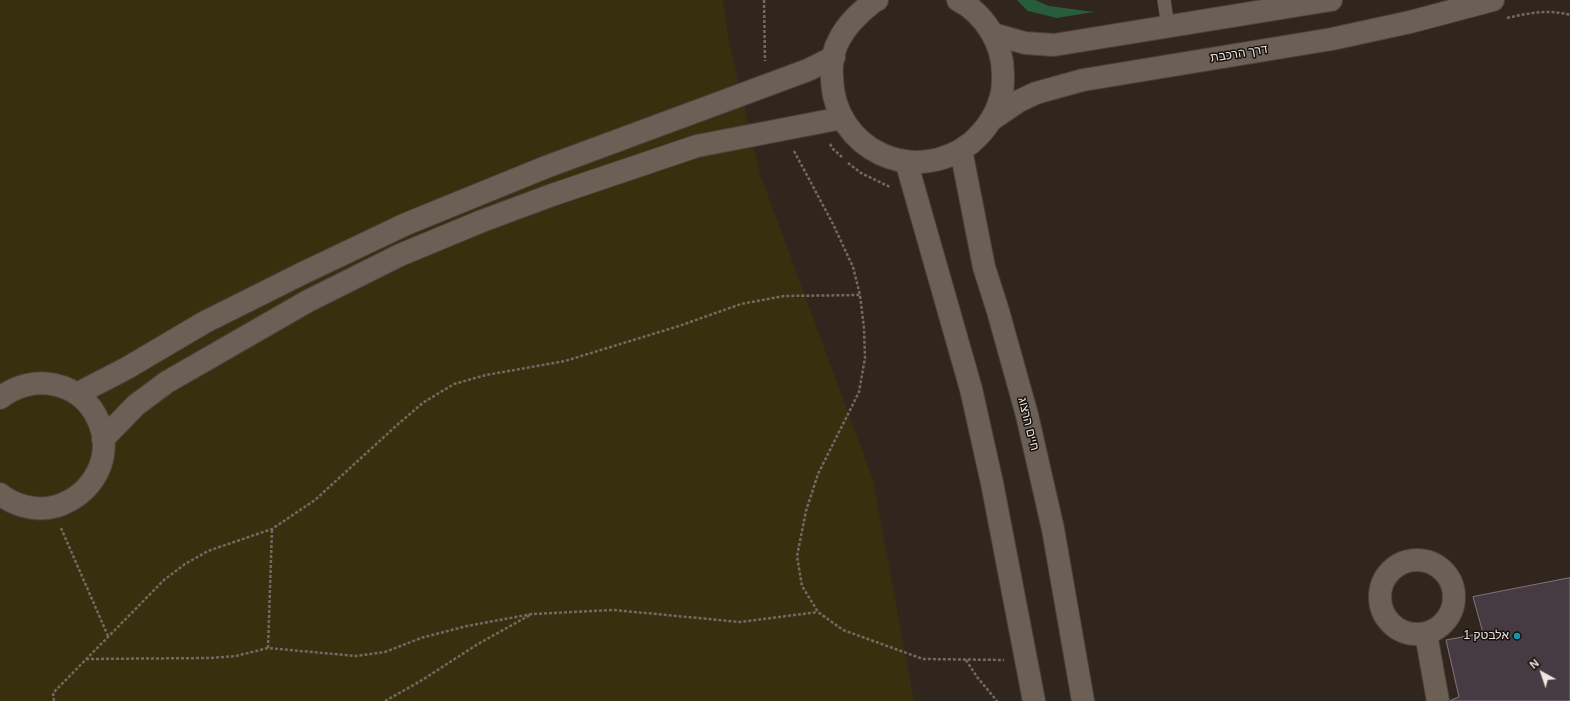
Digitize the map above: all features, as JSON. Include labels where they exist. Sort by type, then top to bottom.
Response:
[{"type":"street","points":[[877,0],[857,9],[838,41],[831,66],[832,93],[842,118],[858,139],[889,158],[925,162],[961,150],[978,137],[991,120],[1002,92],[1003,62],[993,34],[982,18],[966,4],[958,0]]},
{"type":"street","points":[[993,34],[1025,43],[1054,46],[1298,3],[1331,0]]},
{"type":"street","name":"דרך הרכבת","points":[[991,120],[1019,101],[1036,92],[1083,80],[1332,39],[1410,22],[1493,0]]},
{"type":"street","points":[[77,394],[127,368],[205,322],[406,224],[546,167],[808,70],[834,57]]},
{"type":"street","points":[[103,439],[136,405],[167,382],[308,301],[400,255],[482,221],[552,195],[690,149],[782,129],[842,118]]},
{"type":"street","name":"חיים הרצוג","points":[[961,150],[984,267],[1027,415],[1052,529],[1083,701]]},
{"type":"street","points":[[906,161],[971,389],[992,483],[1034,701]]},
{"type":"street","points":[[0,398],[13,389],[27,384],[54,384],[66,388],[77,394],[90,406],[99,422],[103,439],[103,454],[101,462],[91,483],[80,495],[67,503],[52,508],[36,509],[2,498]]},
{"type":"street","points":[[1426,634],[1438,701]]},
{"type":"lane","points":[[1164,0],[1168,27]]},
{"type":"path","points":[[764,0],[766,86]]},
{"type":"path","points":[[817,122],[834,149],[861,173],[888,187],[915,190]]},
{"type":"path","points":[[782,129],[833,224],[853,267],[860,295],[864,328],[865,358],[859,392],[818,474],[806,511],[796,556],[802,586],[818,612],[843,630],[924,659],[1026,660]]},
{"type":"path","points":[[54,701],[52,693],[164,580],[185,564],[208,551],[272,529],[315,500],[424,402],[454,384],[486,375],[565,361],[679,326],[741,304],[784,296],[860,295]]},
{"type":"path","points":[[52,508],[108,636]]},
{"type":"path","points":[[268,648],[272,529]]},
{"type":"path","points":[[85,659],[211,658],[236,656],[268,648],[356,656],[385,652],[421,638],[467,626],[532,614],[614,610],[740,622],[818,612]]},
{"type":"path","points":[[385,701],[419,682],[478,644],[532,614]]},
{"type":"path","points":[[966,660],[977,677],[997,701]]},
{"type":"green space","points":[[1017,0],[1035,0],[1049,6],[1094,12],[1057,18],[1028,11]]},
{"type":"sand","points":[[0,0],[723,0],[729,42],[760,174],[873,480],[914,701],[0,701]]},
{"type":"building","name":"אלבטק 1","points":[[1570,578],[1570,701],[1449,701],[1459,697],[1446,640],[1483,633],[1473,597]]},
{"type":"place","name":"אלבטק 1","points":[[1517,636]]}]
